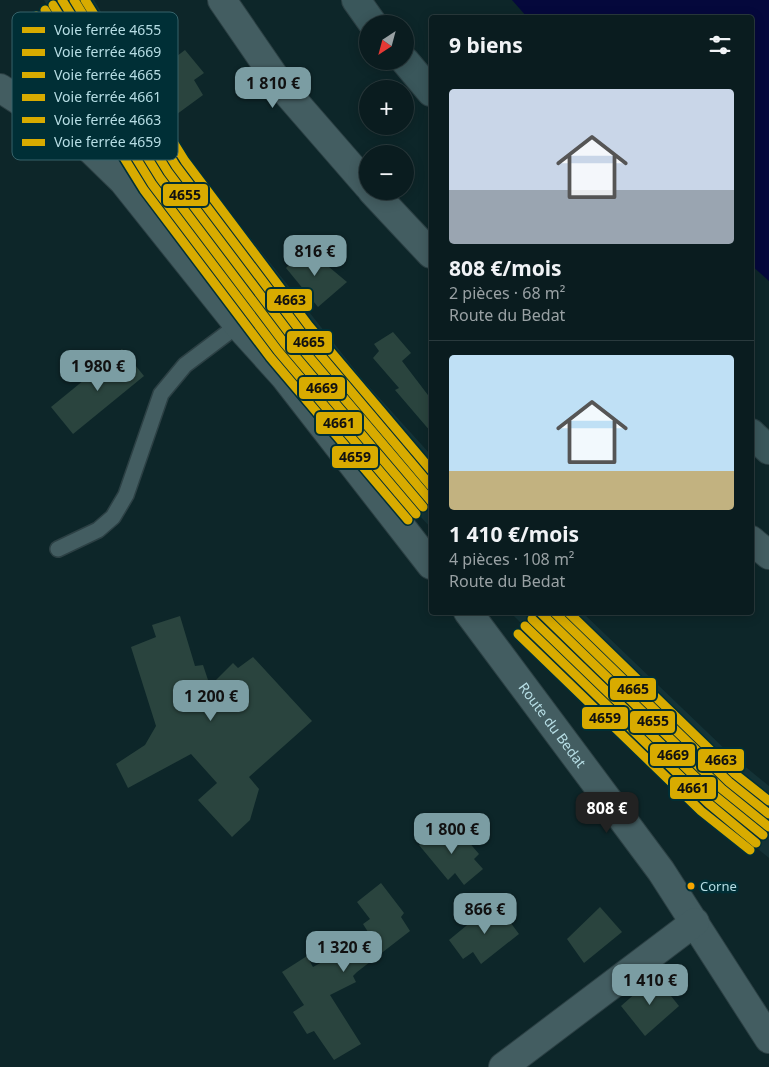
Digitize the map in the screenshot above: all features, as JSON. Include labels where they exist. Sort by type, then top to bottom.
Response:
[{"type":"main road","points":[[356,0],[367,15]]},
{"type":"main road","points":[[413,70],[429,90]]},
{"type":"main road","points":[[754,436],[769,450]]},
{"type":"street","points":[[222,0],[281,86],[359,176]]},
{"type":"street","points":[[0,88],[12,96]]},
{"type":"street","points":[[101,160],[123,182],[238,325],[284,376],[429,562]]},
{"type":"street","points":[[380,200],[429,252]]},
{"type":"street","points":[[754,542],[769,555]]},
{"type":"street","name":"Route du Bedat","points":[[470,615],[655,863],[769,1039]]},
{"type":"street","points":[[503,1067],[695,922]]},
{"type":"lane","points":[[58,549],[98,530],[112,517],[126,495],[161,394],[185,365],[238,325]]},
{"type":"shaded area","points":[[44,0],[94,0],[101,12],[51,12]]},
{"type":"shaded area","points":[[512,0],[769,0],[769,281],[754,268],[754,15],[525,15]]},
{"type":"shaded area","points":[[178,141],[191,163],[363,380],[429,453],[429,526],[402,497],[282,348],[165,196],[141,160],[178,160]]},
{"type":"shaded area","points":[[513,615],[585,615],[731,755],[769,786],[769,858],[685,789]]},
{"type":"building","points":[[185,50],[204,73],[194,80],[203,95],[178,113],[178,55]]},
{"type":"building","points":[[305,247],[347,282],[318,307],[286,268]]},
{"type":"building","points":[[393,332],[411,353],[402,361],[429,396],[429,430],[395,390],[399,388],[373,358],[379,351],[374,344]]},
{"type":"building","points":[[122,349],[144,376],[73,434],[51,407]]},
{"type":"building","points":[[180,616],[195,666],[203,665],[210,686],[233,663],[238,668],[253,657],[312,721],[249,777],[259,789],[250,820],[232,837],[198,800],[217,783],[191,754],[128,788],[116,764],[145,745],[156,726],[131,647],[156,637],[152,625]]},
{"type":"building","points":[[445,824],[456,838],[461,833],[479,854],[474,859],[483,869],[464,885],[455,873],[448,880],[419,845]]},
{"type":"building","points":[[381,883],[404,913],[401,917],[410,931],[357,972],[353,976],[356,982],[330,995],[361,1044],[334,1060],[314,1031],[307,1034],[293,1012],[304,1005],[282,972],[307,956],[313,967],[359,942],[357,940],[368,932],[363,924],[370,919],[357,902]]},
{"type":"building","points":[[495,902],[519,934],[481,964],[473,952],[463,959],[449,940]]},
{"type":"building","points":[[600,907],[622,932],[584,963],[567,939]]},
{"type":"building","points":[[655,976],[679,1006],[645,1036],[621,1006]]},
{"type":"rail line","name":"4655","points":[[62,0],[69,12]]},
{"type":"rail line","name":"4665","points":[[74,0],[81,12]]},
{"type":"rail line","name":"4663","points":[[85,0],[92,12]]},
{"type":"rail line","name":"4669","points":[[53,5],[57,12]]},
{"type":"rail line","name":"4663","points":[[178,150],[309,326],[429,468]]},
{"type":"rail line","name":"4659","points":[[125,160],[144,190],[270,357],[408,520]]},
{"type":"rail line","name":"4661","points":[[137,160],[152,184],[278,351],[416,514]]},
{"type":"rail line","name":"4669","points":[[149,160],[160,178],[285,344],[423,507]]},
{"type":"rail line","name":"4655","points":[[161,160],[293,338],[429,499]]},
{"type":"rail line","name":"4665","points":[[172,160],[301,332],[429,484]]},
{"type":"rail line","name":"4655","points":[[543,615],[722,789],[769,827]]},
{"type":"rail line","name":"4665","points":[[557,615],[729,782],[769,814]]},
{"type":"rail line","name":"4663","points":[[571,615],[735,774],[769,801]]},
{"type":"rail line","name":"4669","points":[[532,619],[715,796],[763,835]]},
{"type":"rail line","name":"4661","points":[[525,626],[708,803],[756,843]]},
{"type":"rail line","name":"4659","points":[[518,634],[701,811],[750,850]]},
{"type":"place","name":"Corne","points":[[691,886]]}]
